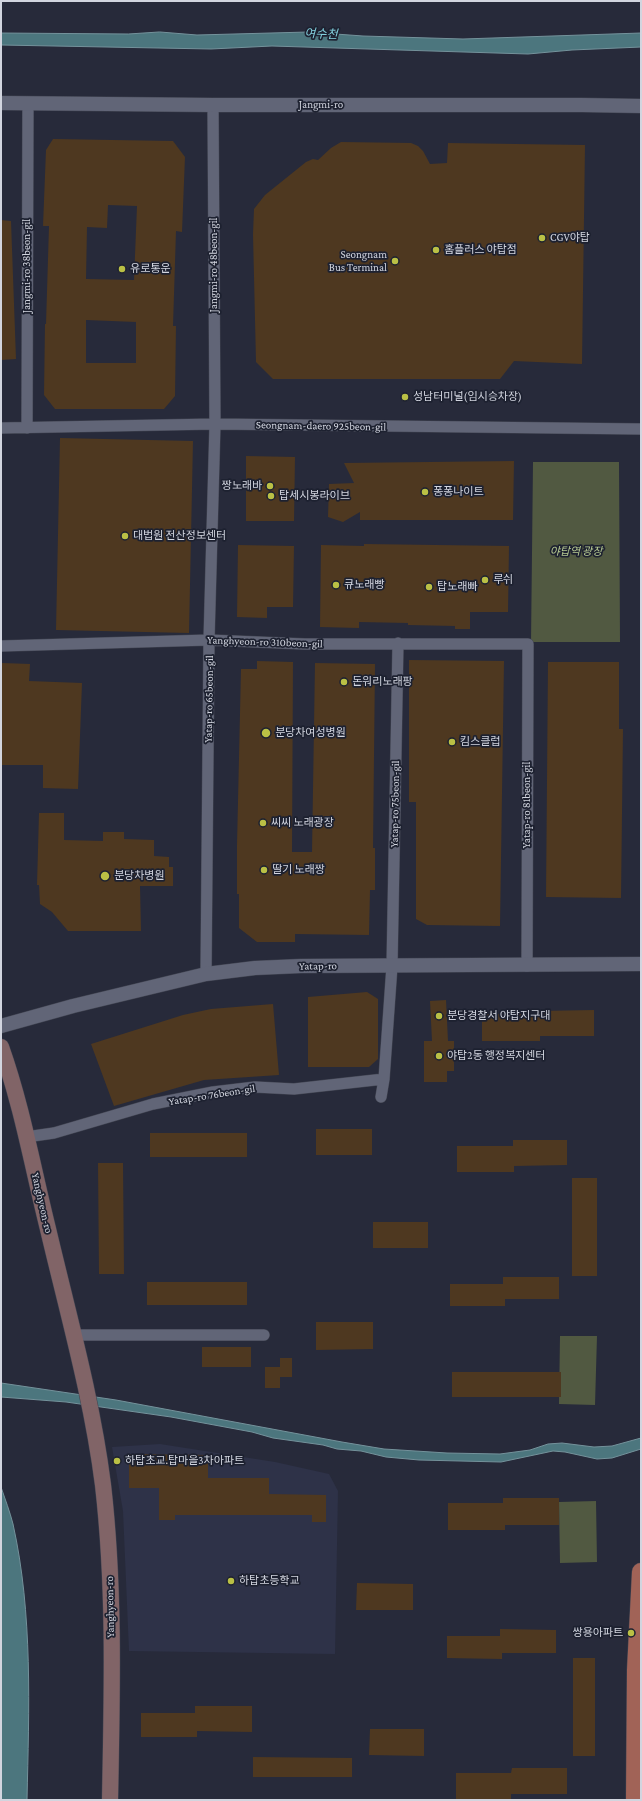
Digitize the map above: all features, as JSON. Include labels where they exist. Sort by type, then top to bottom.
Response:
[{"type":"main road","name":"Yanghyeon-ro","points":[[1,1047],[12,1081],[80,1360],[92,1416],[102,1484],[110,1574],[112,1678],[110,1800]]},
{"type":"main road","points":[[635,1800],[636,1670],[641,1572]]},
{"type":"street","name":"Jangmi-ro","points":[[1,102],[213,105],[641,106]]},
{"type":"street","name":"Jangmi-ro 38beon-gil","points":[[27,428],[28,103]]},
{"type":"street","name":"Jangmi-ro 48beon-gil","points":[[213,105],[215,424]]},
{"type":"street","name":"Seongnam-daero 925beon-gil","points":[[1,428],[215,424],[641,429]]},
{"type":"street","name":"Yatap-ro 65beon-gil","points":[[206,974],[210,640],[215,424]]},
{"type":"street","name":"Yanghyeon-ro 310beon-gil","points":[[1,646],[210,640],[305,644],[528,644]]},
{"type":"street","name":"Yatap-ro 75beon-gil","points":[[392,966],[398,643]]},
{"type":"street","name":"Yatap-ro 81beon-gil","points":[[527,966],[528,644]]},
{"type":"street","name":"Yatap-ro","points":[[1,1026],[73,1006],[206,974],[255,968],[294,966],[527,966],[641,964]]},
{"type":"street","points":[[381,1097],[384,1079],[392,966]]},
{"type":"street","name":"Yatap-ro 76beon-gil","points":[[26,1137],[54,1133],[153,1104],[213,1092],[255,1086],[294,1089],[384,1079]]},
{"type":"street","points":[[73,1335],[264,1335]]},
{"type":"shaded area","name":"하탑초등학교","points":[[160,1444],[275,1462],[329,1474],[338,1491],[335,1654],[129,1651],[123,1511],[112,1447]]},
{"type":"green space","name":"야탑역 광장","points":[[533,462],[619,462],[620,642],[531,642]]},
{"type":"green space","points":[[560,1336],[597,1336],[595,1405],[559,1404]]},
{"type":"green space","points":[[596,1501],[597,1562],[560,1563],[559,1502]]},
{"type":"water","name":"여수천","points":[[160,32],[197,35],[308,32],[363,36],[463,39],[641,33],[641,47],[572,50],[528,54],[272,46],[211,49],[1,45],[1,33],[128,34]]},
{"type":"water","points":[[1,1383],[116,1400],[384,1449],[447,1453],[500,1454],[530,1450],[548,1444],[562,1443],[594,1447],[612,1446],[641,1438],[641,1449],[612,1458],[597,1459],[553,1451],[501,1462],[419,1460],[386,1457],[361,1451],[337,1449],[323,1445],[273,1438],[252,1432],[171,1417],[66,1402],[1,1397]]},
{"type":"water","points":[[1,1487],[13,1524],[24,1592],[27,1627],[29,1696],[27,1800],[1,1800]]},
{"type":"building","points":[[53,139],[173,141],[185,157],[182,232],[176,231],[173,326],[176,326],[175,396],[164,409],[55,409],[44,395],[49,226],[43,226],[46,150]],"holes":[[[108,205],[137,206],[134,280],[86,279],[87,227],[107,228]],[[86,320],[136,322],[136,363],[86,363]]]},
{"type":"building","points":[[341,142],[411,143],[418,146],[423,151],[430,164],[447,163],[448,143],[585,145],[582,364],[514,361],[500,379],[273,379],[256,362],[253,234],[254,209],[265,195],[306,162],[313,159],[318,160],[331,148]]},
{"type":"building","points":[[1,220],[11,221],[16,359],[1,360]]},
{"type":"building","name":"대법원 전산정보센터","points":[[60,438],[193,441],[189,633],[56,630]]},
{"type":"building","points":[[246,456],[295,457],[294,521],[246,521]]},
{"type":"building","points":[[514,461],[513,520],[360,520],[360,512],[343,522],[328,517],[329,484],[354,483],[344,463]]},
{"type":"building","points":[[364,544],[509,546],[508,612],[470,612],[470,629],[455,629],[455,626],[408,625],[408,623],[359,622],[359,628],[320,627],[321,545],[364,546]]},
{"type":"building","points":[[238,545],[294,546],[293,607],[267,607],[267,618],[237,617]]},
{"type":"building","points":[[409,660],[504,661],[500,926],[427,925],[416,919],[416,802],[409,802]]},
{"type":"building","points":[[257,661],[293,662],[292,852],[312,852],[315,663],[375,664],[373,848],[375,848],[375,890],[370,890],[369,935],[295,934],[295,942],[257,942],[239,928],[237,845],[241,669],[257,669]]},
{"type":"building","points":[[548,662],[619,662],[619,729],[623,729],[621,898],[546,897]]},
{"type":"building","points":[[2,663],[30,664],[29,681],[82,683],[78,789],[43,788],[43,765],[1,765]]},
{"type":"building","name":"분당차병원","points":[[39,813],[64,813],[64,840],[103,841],[103,832],[124,832],[124,839],[154,840],[154,856],[169,857],[169,867],[173,867],[173,886],[140,886],[141,931],[68,931],[52,912],[40,904],[39,885],[37,885]]},
{"type":"building","points":[[367,992],[378,999],[378,1059],[369,1067],[308,1067],[308,997]]},
{"type":"building","name":"야탑2동 행정복지센터","points":[[446,1000],[448,1041],[454,1041],[454,1071],[447,1071],[447,1082],[424,1082],[424,1041],[432,1041],[430,1001]]},
{"type":"building","points":[[273,1004],[279,1075],[204,1080],[114,1106],[91,1044],[183,1015],[211,1009]]},
{"type":"building","points":[[594,1010],[594,1036],[540,1036],[540,1041],[482,1041],[482,1014],[539,1014],[539,1011]]},
{"type":"building","points":[[316,1129],[372,1129],[372,1155],[316,1155]]},
{"type":"building","points":[[150,1133],[247,1133],[247,1157],[150,1157]]},
{"type":"building","points":[[513,1140],[567,1140],[567,1165],[514,1166],[514,1172],[457,1172],[457,1146],[513,1146]]},
{"type":"building","points":[[98,1163],[123,1163],[124,1274],[99,1274]]},
{"type":"building","points":[[572,1178],[597,1178],[597,1276],[572,1276]]},
{"type":"building","points":[[373,1222],[428,1222],[428,1248],[373,1248]]},
{"type":"building","points":[[503,1277],[559,1277],[559,1299],[505,1299],[505,1306],[450,1306],[450,1284],[503,1284]]},
{"type":"building","points":[[147,1282],[247,1282],[247,1305],[147,1305]]},
{"type":"building","points":[[316,1322],[373,1322],[373,1349],[316,1350]]},
{"type":"building","points":[[202,1347],[251,1347],[251,1367],[202,1367]]},
{"type":"building","points":[[280,1358],[292,1358],[292,1377],[280,1377],[280,1388],[265,1388],[265,1367],[280,1367]]},
{"type":"building","points":[[452,1372],[561,1372],[561,1397],[452,1397]]},
{"type":"building","points":[[129,1454],[208,1455],[208,1478],[269,1478],[269,1494],[326,1495],[326,1522],[312,1522],[312,1515],[175,1515],[175,1520],[159,1520],[159,1488],[129,1488]]},
{"type":"building","points":[[503,1498],[559,1498],[559,1525],[505,1525],[505,1530],[448,1530],[448,1503],[503,1503]]},
{"type":"building","points":[[357,1583],[413,1584],[413,1610],[356,1610]]},
{"type":"building","points":[[500,1629],[556,1630],[556,1653],[502,1653],[502,1659],[447,1658],[447,1636],[500,1636]]},
{"type":"building","points":[[573,1658],[595,1658],[595,1756],[573,1756]]},
{"type":"building","points":[[195,1706],[252,1706],[252,1732],[197,1731],[197,1737],[141,1737],[141,1713],[195,1713]]},
{"type":"building","points":[[370,1729],[424,1729],[424,1756],[369,1755]]},
{"type":"building","points":[[253,1757],[352,1758],[352,1777],[253,1777]]},
{"type":"building","points":[[512,1768],[567,1768],[567,1794],[511,1794],[511,1800],[456,1800],[456,1773],[511,1773]]},
{"type":"place","name":"CGV야탑","points":[[542,238]]},
{"type":"place","name":"홈플러스 야탑점","points":[[436,250]]},
{"type":"place","name":"Seongnam Bus Terminal","points":[[395,261]]},
{"type":"place","name":"유로통운","points":[[122,269]]},
{"type":"place","name":"성남터미널(임시승차장)","points":[[405,397]]},
{"type":"place","name":"짱노래바","points":[[270,486]]},
{"type":"place","name":"퐁퐁나이트","points":[[425,492]]},
{"type":"place","name":"탑세시봉라이브","points":[[271,496]]},
{"type":"place","name":"대법원 전산정보센터","points":[[125,536]]},
{"type":"place","name":"루쉬","points":[[485,580]]},
{"type":"place","name":"큐노래빵","points":[[336,585]]},
{"type":"place","name":"탑노래빠","points":[[429,587]]},
{"type":"place","name":"돈워리노래팡","points":[[344,682]]},
{"type":"place","name":"분당차여성병원","points":[[266,733]]},
{"type":"place","name":"킴스클럽","points":[[452,742]]},
{"type":"place","name":"씨씨 노래광장","points":[[263,823]]},
{"type":"place","name":"딸기 노래짱","points":[[264,870]]},
{"type":"place","name":"분당차병원","points":[[105,876]]},
{"type":"place","name":"분당경찰서 야탑지구대","points":[[439,1016]]},
{"type":"place","name":"야탑2동 행정복지센터","points":[[439,1056]]},
{"type":"place","name":"하탑초교.탑마을3차아파트","points":[[117,1461]]},
{"type":"place","name":"하탑초등학교","points":[[231,1581]]},
{"type":"place","name":"쌍용아파트","points":[[631,1633]]}]
